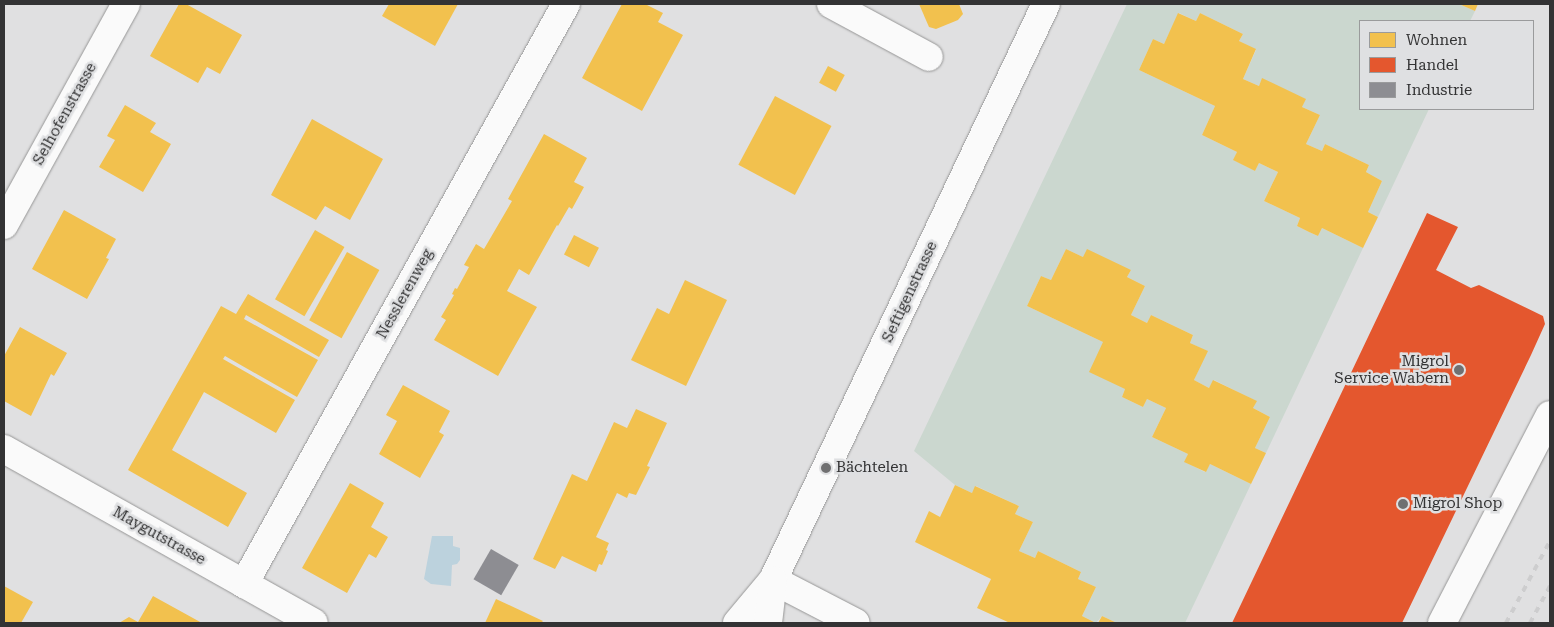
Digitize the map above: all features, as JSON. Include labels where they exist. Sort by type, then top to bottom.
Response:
[{"type":"street","name":"Selhofenstrasse","points":[[4,225],[126,4]]},
{"type":"street","name":"Nesslerenweg","points":[[244,584],[566,4]]},
{"type":"street","points":[[831,4],[929,58]]},
{"type":"street","name":"Seftigenstrasse","points":[[737,623],[773,580],[1046,4]]},
{"type":"street","points":[[1442,623],[1550,415]]},
{"type":"street","name":"Maygutstrasse","points":[[4,449],[314,623]]},
{"type":"street","points":[[773,580],[856,623]]},
{"type":"street","name":"Seftigenstrasse","points":[[768,623],[773,580]]},
{"type":"shaded area","points":[[1127,4],[1459,4],[1475,11],[1470,20],[1359,20],[1359,110],[1429,110],[1378,217],[1368,212],[1382,181],[1366,172],[1369,165],[1325,144],[1322,151],[1306,144],[1320,115],[1302,107],[1305,99],[1262,79],[1259,86],[1243,79],[1256,50],[1239,41],[1243,34],[1200,13],[1196,21],[1179,13],[1164,44],[1153,39],[1139,70],[1215,106],[1202,135],[1237,152],[1234,160],[1255,171],[1259,163],[1278,172],[1264,201],[1300,218],[1297,226],[1309,232],[1318,236],[1322,228],[1363,248],[1266,453],[1255,448],[1270,417],[1253,408],[1256,401],[1214,380],[1209,388],[1194,380],[1207,351],[1190,343],[1193,335],[1151,315],[1147,323],[1131,315],[1145,286],[1127,277],[1131,270],[1083,257],[1066,249],[1051,280],[1041,276],[1027,306],[1103,342],[1125,389],[1122,397],[1143,407],[1147,399],[1166,408],[1152,437],[1188,454],[1185,462],[1205,472],[1210,464],[1251,484],[1185,623],[1117,623],[1102,616],[1096,623],[1082,616],[1096,587],[1078,579],[1081,572],[1038,551],[1035,558],[1019,551],[1033,522],[1015,514],[1019,506],[976,486],[972,493],[955,485],[914,451]]},
{"type":"water","points":[[432,536],[453,536],[453,546],[460,548],[460,560],[457,564],[452,565],[451,586],[431,584],[424,579]]},
{"type":"building: Wohnen","points":[[179,4],[186,4],[242,35],[220,74],[207,67],[198,83],[150,56]]},
{"type":"building: Wohnen","points":[[389,4],[458,4],[435,46],[382,16]]},
{"type":"building: Wohnen","points":[[622,4],[645,4],[663,13],[658,22],[683,35],[642,111],[582,78]]},
{"type":"building: Wohnen","points":[[919,4],[959,4],[963,14],[958,20],[936,29],[929,27]]},
{"type":"building: Wohnen","points":[[1459,4],[1478,4],[1475,11]]},
{"type":"building: Wohnen","points":[[1178,13],[1196,21],[1200,13],[1243,34],[1239,41],[1256,49],[1243,79],[1259,86],[1262,78],[1306,99],[1302,107],[1320,115],[1306,144],[1322,151],[1325,144],[1369,165],[1366,172],[1382,181],[1368,212],[1378,217],[1363,248],[1322,228],[1318,236],[1309,232],[1297,226],[1300,218],[1264,201],[1278,172],[1259,163],[1255,171],[1233,160],[1237,152],[1202,135],[1215,106],[1139,70],[1153,39],[1164,44]]},
{"type":"building: Wohnen","points":[[828,66],[845,75],[836,92],[819,83]]},
{"type":"building: Wohnen","points":[[775,96],[832,126],[795,195],[738,165]]},
{"type":"building: Wohnen","points":[[125,105],[156,123],[150,132],[171,144],[143,192],[99,167],[115,140],[107,136]]},
{"type":"building: Wohnen","points":[[312,119],[383,159],[350,220],[325,206],[316,220],[271,195]]},
{"type":"building: Wohnen","points":[[544,134],[587,158],[574,182],[584,187],[572,209],[569,207],[557,225],[529,275],[519,269],[507,291],[537,307],[498,376],[434,340],[446,320],[441,317],[454,295],[452,294],[455,288],[457,289],[469,267],[464,265],[476,244],[484,249],[512,201],[508,199]]},
{"type":"building: Wohnen","points":[[64,210],[116,239],[106,258],[109,259],[87,299],[32,269]]},
{"type":"building: Wohnen","points":[[315,230],[344,247],[304,316],[275,299]]},
{"type":"building: Wohnen","points":[[574,235],[599,248],[589,267],[564,255]]},
{"type":"building: Wohnen","points":[[1066,249],[1083,257],[1087,249],[1131,270],[1127,277],[1145,286],[1131,315],[1147,323],[1151,315],[1193,335],[1190,343],[1208,351],[1194,380],[1209,388],[1213,380],[1257,401],[1253,408],[1270,417],[1255,448],[1266,453],[1251,484],[1210,464],[1206,472],[1184,462],[1188,454],[1152,437],[1166,408],[1147,399],[1143,407],[1122,397],[1125,389],[1089,372],[1103,342],[1027,306],[1041,276],[1051,280]]},
{"type":"building: Wohnen","points":[[347,252],[379,270],[342,338],[309,320]]},
{"type":"building: Wohnen","points":[[685,280],[727,300],[686,386],[631,360],[657,308],[669,314]]},
{"type":"building: Wohnen","points":[[248,294],[329,340],[319,357],[246,315],[244,319],[318,360],[297,397],[225,356],[223,359],[295,400],[276,433],[204,392],[172,450],[247,493],[228,527],[128,470],[221,306],[236,314]]},
{"type":"building: Wohnen","points":[[20,327],[67,353],[54,376],[51,374],[31,416],[4,401],[4,356]]},
{"type":"building: Wohnen","points":[[403,385],[450,411],[439,432],[444,435],[420,478],[379,454],[397,421],[386,415]]},
{"type":"building: Wohnen","points":[[636,409],[667,423],[647,466],[650,467],[636,495],[629,493],[627,498],[617,493],[596,537],[609,543],[602,565],[599,564],[596,572],[562,556],[555,569],[533,559],[572,474],[587,481],[614,422],[627,428]]},
{"type":"building: Wohnen","points":[[350,483],[384,503],[371,527],[388,537],[376,558],[369,554],[347,593],[302,568]]},
{"type":"building: Wohnen","points":[[955,485],[972,493],[975,486],[1019,506],[1015,514],[1033,522],[1019,551],[1035,558],[1038,551],[1081,572],[1078,579],[1096,587],[1082,616],[1096,623],[1010,623],[977,608],[991,579],[915,542],[929,511],[940,517]]},
{"type":"building: Wohnen","points":[[4,586],[33,602],[21,623],[4,623]]},
{"type":"building: Wohnen","points":[[153,596],[202,623],[119,623],[129,617],[138,622]]},
{"type":"building: Wohnen","points":[[496,599],[543,621],[541,623],[485,623]]},
{"type":"building: Wohnen","points":[[1102,616],[1117,623],[1098,623]]},
{"type":"building: Handel","points":[[1427,213],[1458,227],[1436,270],[1471,288],[1479,285],[1543,316],[1545,324],[1531,355],[1402,623],[1232,623]]},
{"type":"building: Industrie","points":[[491,549],[519,565],[501,595],[474,579]]},
{"type":"railway","points":[[1506,623],[1550,541]]},
{"type":"railway","points":[[1530,623],[1550,586]]},
{"type":"place","name":"Migrol Service Wabern","points":[[1459,370]]},
{"type":"place","name":"Bächtelen","points":[[826,468]]},
{"type":"place","name":"Migrol Shop","points":[[1403,504]]}]
